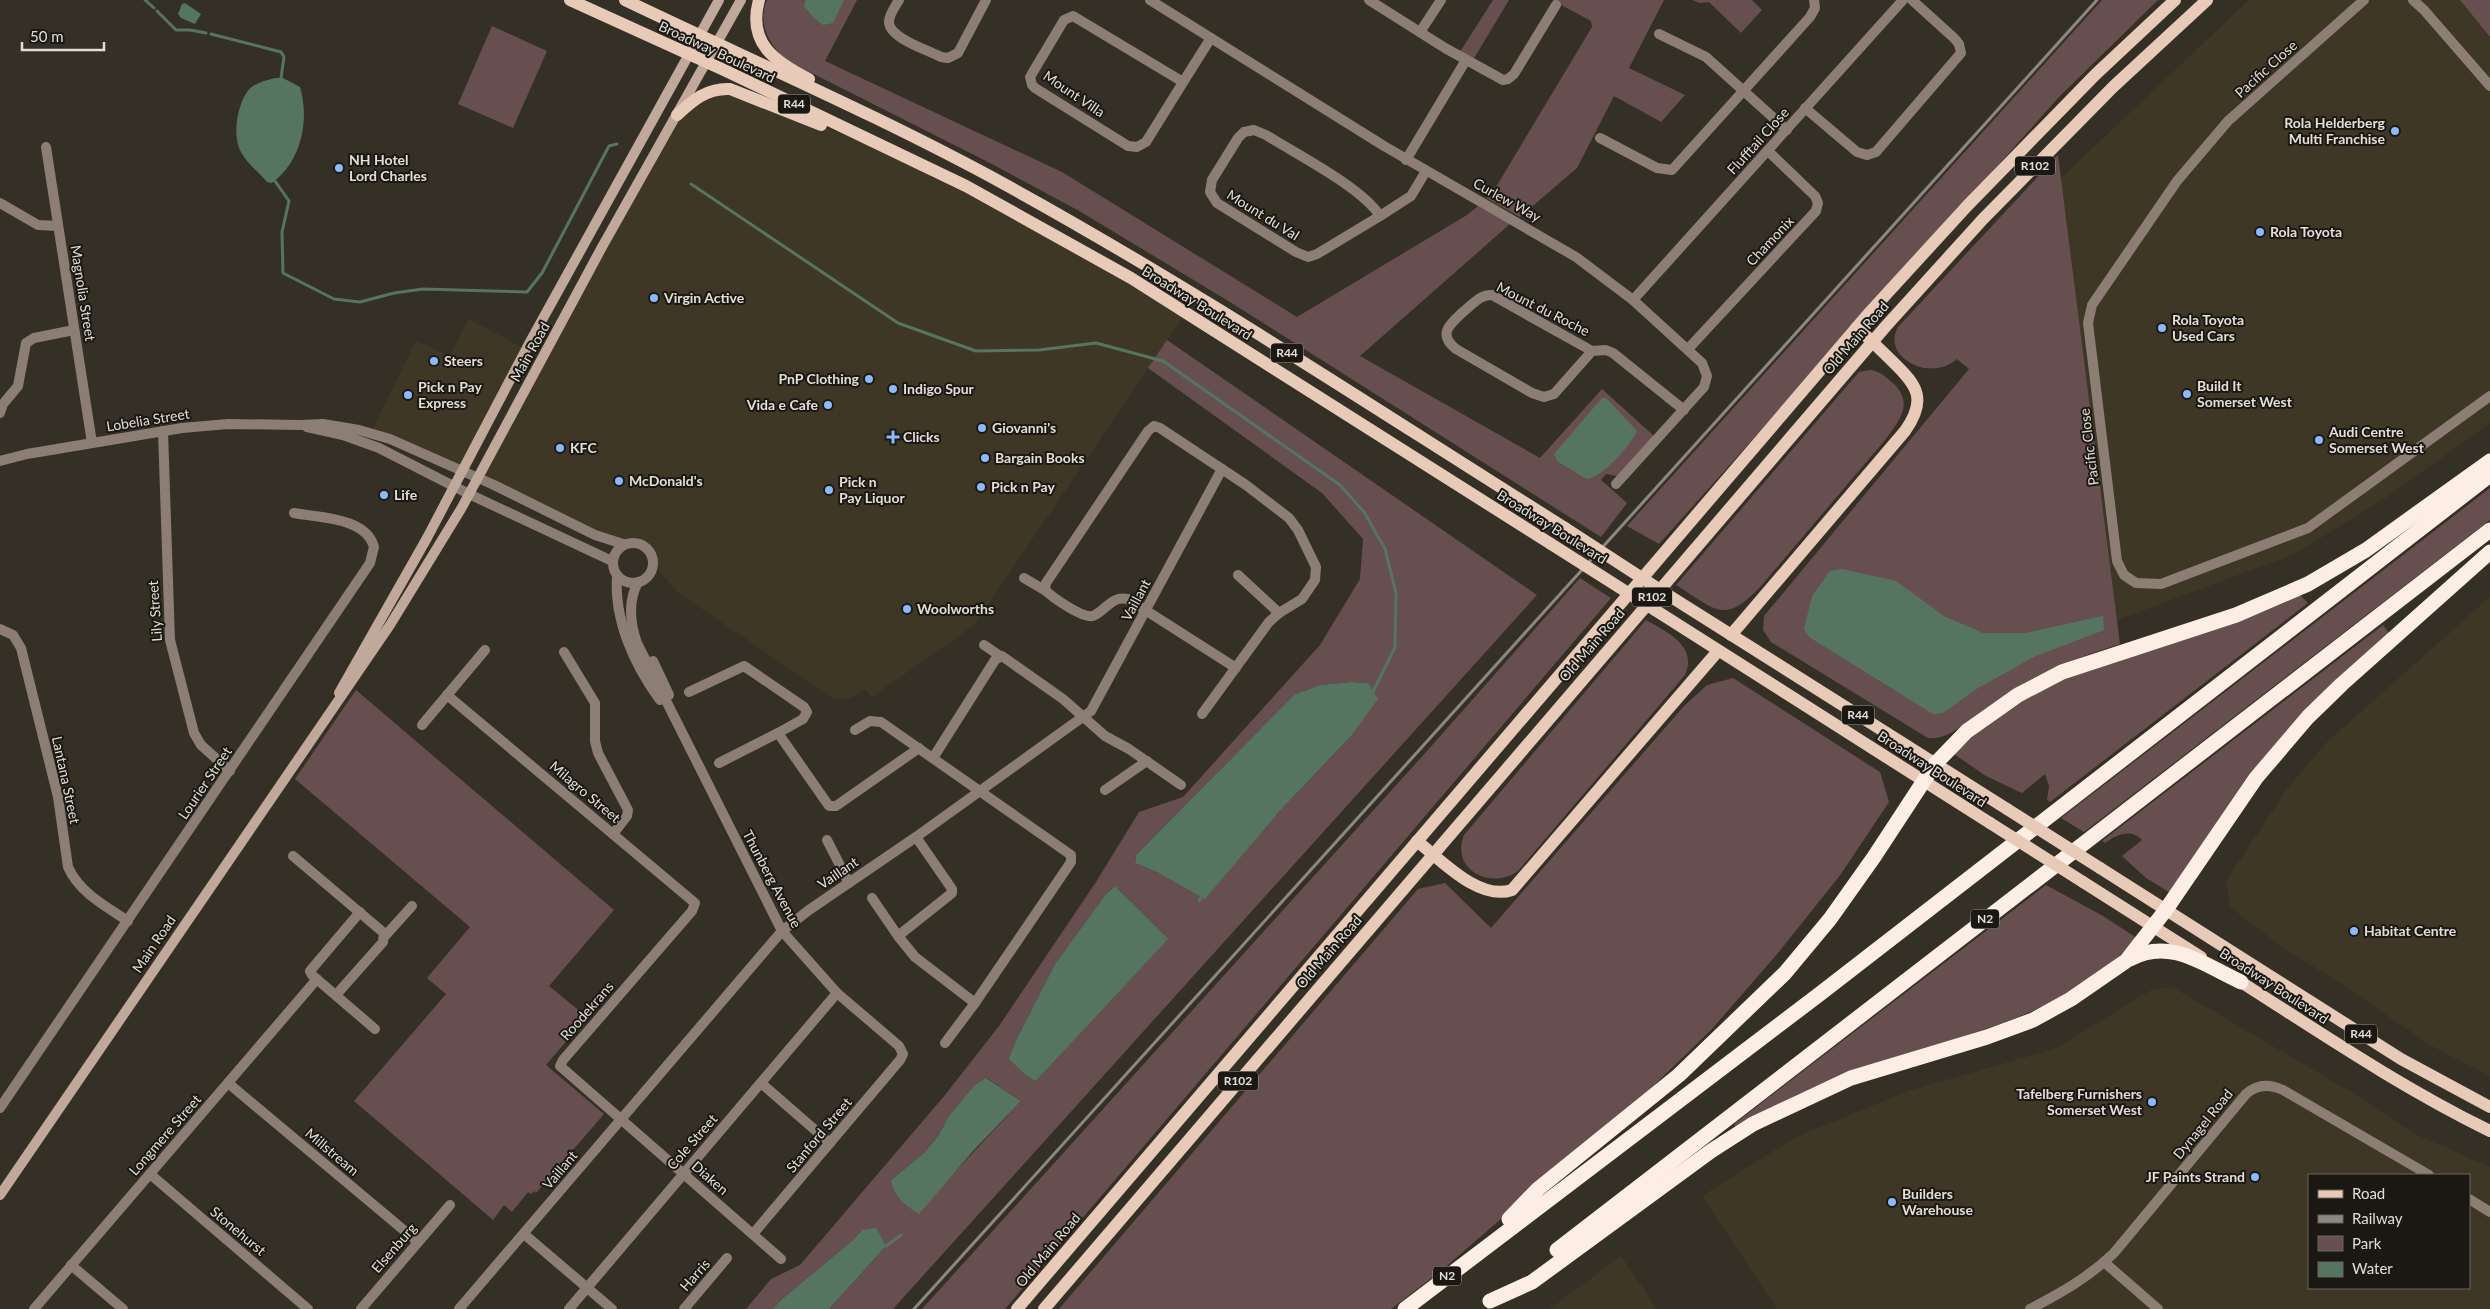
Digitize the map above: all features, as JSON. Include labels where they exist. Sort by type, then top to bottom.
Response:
[{"type":"highway","points":[[1489,1243],[1538,1189],[1679,1075],[1786,973],[1840,906],[1936,764],[1968,731],[2018,695],[2040,683],[2105,657],[2236,615],[2308,584],[2366,550],[2490,461]]},
{"type":"highway","name":"N2","points":[[1405,1309],[1489,1243],[1821,993],[2490,475]]},
{"type":"highway","name":"N2","points":[[1485,1305],[2490,530]]},
{"type":"highway","points":[[2126,961],[2165,911],[2256,778],[2308,717],[2342,684],[2490,552]]},
{"type":"highway","points":[[1485,1305],[1532,1282],[1711,1151],[1760,1120],[1851,1078],[1987,1037],[2032,1020],[2071,999],[2126,961],[2148,950],[2169,950],[2241,982]]},
{"type":"main road","name":"Broadway Boulevard","points":[[570,0],[707,62],[966,186],[1130,278],[2380,1072],[2438,1106],[2490,1131]]},
{"type":"main road","name":"Broadway Boulevard","points":[[625,0],[698,36],[885,122],[1004,184],[1148,265],[2008,809],[2165,911],[2422,1072],[2490,1107]]},
{"type":"main road","name":"Main Road","points":[[331,709],[344,682],[407,574],[531,340],[719,0]]},
{"type":"main road","name":"Main Road","points":[[0,1195],[331,709],[375,648],[469,494],[602,247],[741,0]]},
{"type":"main road","points":[[759,0],[756,23],[758,34],[772,56],[795,72],[885,122]]},
{"type":"main road","name":"Old Main Road","points":[[1017,1309],[1857,327],[1968,205],[2096,74],[2176,0]]},
{"type":"main road","name":"Old Main Road","points":[[1044,1309],[1872,342],[2003,198],[2113,87],[2207,0]]},
{"type":"main road","points":[[677,115],[701,94],[714,90],[730,89],[800,118],[880,146]]},
{"type":"main road","points":[[1731,635],[1905,431],[1916,414],[1918,404],[1915,386],[1910,378],[1857,327]]},
{"type":"main road","points":[[1418,841],[1472,884],[1497,894],[1512,890],[1718,651]]},
{"type":"street","points":[[899,0],[890,17],[889,25],[893,33],[941,57],[948,58],[958,53],[986,0]]},
{"type":"street","name":"Curlew Way","points":[[1150,0],[1406,160],[1553,242],[1596,270],[1633,300],[1705,366],[1707,376],[1704,387],[1616,484]]},
{"type":"street","points":[[1369,0],[1497,78],[1508,79],[1514,74],[1556,5]]},
{"type":"street","points":[[1420,32],[1441,0]]},
{"type":"street","points":[[1600,138],[1657,168],[1672,170],[1810,17],[1815,8],[1814,0]]},
{"type":"street","name":"Flufftail Close","points":[[1633,300],[1903,0]]},
{"type":"street","points":[[1806,108],[1857,152],[1872,154],[1881,148],[1930,87],[1955,63],[1961,53],[1959,44],[1954,38],[1912,0]]},
{"type":"street","name":"Pacific Close","points":[[2364,0],[2228,121],[2176,181],[2092,305],[2088,323],[2117,561],[2120,570],[2136,583],[2161,584],[2308,528],[2490,396]]},
{"type":"street","points":[[2413,0],[2423,5],[2490,86]]},
{"type":"street","name":"Mount Villa","points":[[1183,82],[1073,16],[1064,20],[1030,77],[1035,88],[1132,148],[1141,146],[1146,142],[1183,82],[1210,38]]},
{"type":"street","points":[[1659,34],[1706,57],[1787,130]]},
{"type":"street","points":[[1406,160],[1466,60]]},
{"type":"street","name":"Mount du Val","points":[[1380,216],[1370,202],[1353,190],[1266,135],[1254,130],[1244,132],[1238,138],[1210,186],[1211,197],[1217,203],[1304,256],[1316,254],[1380,216],[1411,196],[1426,171]]},
{"type":"street","name":"Magnolia Street","points":[[46,147],[92,443]]},
{"type":"street","name":"Chamonix","points":[[1688,349],[1816,211],[1818,203],[1815,196],[1768,151]]},
{"type":"street","points":[[0,202],[38,225],[58,226]]},
{"type":"street","name":"Mount du Roche","points":[[1592,351],[1554,394],[1544,396],[1532,393],[1456,350],[1449,344],[1446,334],[1450,324],[1479,298],[1492,295],[1592,351],[1606,350],[1613,353],[1684,410]]},
{"type":"street","points":[[0,413],[3,404],[18,386],[26,343],[34,338],[74,330]]},
{"type":"street","name":"Lobelia Street","points":[[0,460],[163,431],[228,424],[301,426],[323,424],[374,433],[462,471],[595,535],[623,544]]},
{"type":"street","name":"Lobelia Street","points":[[301,426],[363,441],[469,494],[612,561]]},
{"type":"street","points":[[1046,591],[1046,583],[1151,428],[1160,428],[1222,469],[1289,518],[1298,530],[1314,562],[1317,572],[1311,586],[1297,603],[1279,613],[1269,622],[1202,714]]},
{"type":"street","name":"Lily Street","points":[[163,431],[170,640],[194,733],[201,745],[230,771]]},
{"type":"street","name":"Vaillant","points":[[459,1309],[782,931],[809,910],[980,792],[1084,717],[1093,708],[1222,469]]},
{"type":"street","name":"Lourier Street","points":[[1,1105],[364,574],[374,554],[370,535],[357,526],[294,513]]},
{"type":"street","points":[[635,542],[646,547],[652,557],[652,571],[638,582],[627,582],[617,576],[612,561],[616,551],[623,544],[635,542]]},
{"type":"street","points":[[1238,575],[1279,613]]},
{"type":"street","name":"Thunberg Avenue","points":[[617,576],[616,596],[619,618],[670,698],[672,716]]},
{"type":"street","points":[[1024,578],[1086,616],[1094,615],[1110,602],[1121,598],[1147,610],[1236,668]]},
{"type":"street","name":"Thunberg Avenue","points":[[638,582],[631,602],[633,630],[646,646],[650,687],[672,716],[782,931],[836,993],[899,1046],[902,1052]]},
{"type":"street","name":"Lantana Street","points":[[0,629],[13,635],[21,648],[58,797],[68,866],[72,876],[86,892],[128,921]]},
{"type":"street","points":[[984,645],[1045,686],[1105,736],[1147,761],[1181,785]]},
{"type":"street","points":[[422,725],[485,650]]},
{"type":"street","points":[[564,652],[595,703],[598,753],[628,810],[627,816],[613,834]]},
{"type":"street","points":[[933,758],[995,660],[1000,656]]},
{"type":"street","points":[[689,692],[738,668],[747,668],[806,708],[807,712],[803,719],[719,763]]},
{"type":"street","name":"Milagro Street","points":[[447,695],[693,901],[694,907],[689,914]]},
{"type":"street","points":[[854,730],[867,722],[876,720],[1070,852],[1072,858],[945,1043]]},
{"type":"street","points":[[778,733],[823,801],[832,806],[919,748]]},
{"type":"street","points":[[1105,790],[1147,761]]},
{"type":"street","points":[[898,936],[952,893],[952,889],[916,837]]},
{"type":"street","points":[[826,840],[849,883]]},
{"type":"street","points":[[293,856],[360,912],[385,936]]},
{"type":"street","points":[[872,898],[915,957],[974,1003]]},
{"type":"street","points":[[336,995],[412,906]]},
{"type":"street","points":[[360,912],[312,967],[311,973],[375,1029]]},
{"type":"street","name":"Roodekrans","points":[[620,1119],[562,1070],[560,1065],[689,914]]},
{"type":"street","name":"Longmere Street","points":[[34,1309],[317,979]]},
{"type":"street","name":"Cole Street","points":[[569,1309],[836,993]]},
{"type":"street","name":"Stanford Street","points":[[753,1234],[900,1060],[902,1052]]},
{"type":"street","name":"Millstream","points":[[228,1083],[418,1242]]},
{"type":"street","points":[[761,1083],[830,1143]]},
{"type":"street","name":"Dynagel Road","points":[[2030,1309],[2068,1289],[2104,1262],[2246,1094],[2259,1086],[2276,1086],[2284,1090],[2426,1174]]},
{"type":"street","name":"Diaken","points":[[620,1119],[781,1258]]},
{"type":"street","name":"Stonehurst","points":[[150,1174],[308,1309]]},
{"type":"street","points":[[2470,1200],[2490,1212]]},
{"type":"street","name":"Elsenburg","points":[[360,1309],[450,1205]]},
{"type":"street","points":[[524,1234],[612,1309]]},
{"type":"street","name":"Harris","points":[[684,1309],[727,1258]]},
{"type":"street","points":[[2104,1262],[2158,1309]]},
{"type":"street","points":[[71,1265],[123,1309]]},
{"type":"shaded area","points":[[2249,0],[2460,0],[2490,37],[2490,423],[2385,498],[2295,554],[2117,620],[2061,178]]},
{"type":"shaded area","points":[[737,92],[880,149],[965,189],[1185,314],[974,625],[872,697],[864,689],[849,699],[834,699],[680,594],[654,564],[649,549],[641,543],[635,541],[623,543],[478,477],[678,116],[697,97]]},
{"type":"shaded area","points":[[469,319],[525,349],[462,470],[371,432],[416,341],[449,356]]},
{"type":"shaded area","points":[[2490,597],[2490,1076],[2430,1045],[2345,986],[2288,951],[2230,907],[2226,881],[2290,785],[2326,743]]},
{"type":"shaded area","points":[[2172,987],[2353,1093],[2415,1134],[2490,1167],[2490,1309],[1777,1309],[1702,1196],[1796,1137],[1908,1091],[2057,1048],[2149,991]]},
{"type":"shaded area","points":[[1621,1256],[1657,1309],[1550,1309]]},
{"type":"green space","points":[[767,0],[857,0],[825,61],[1062,172],[1297,317],[1467,215],[1478,206],[1510,224],[1360,356],[1540,458],[1602,389],[1654,436],[1617,476],[1606,474],[1601,480],[1627,503],[1601,537],[1230,302],[1081,212],[992,164],[786,60],[774,47],[766,33],[763,17]]},
{"type":"green space","points":[[1493,0],[1509,0],[1473,60],[1460,52]]},
{"type":"green space","points":[[1552,0],[1664,0],[1629,68],[1685,95],[1661,122],[1614,96],[1577,168],[1520,217],[1486,198],[1493,192],[1592,27],[1591,21]]},
{"type":"green space","points":[[1693,0],[1752,0],[1762,10],[1741,33],[1709,2],[1699,3]]},
{"type":"green space","points":[[2102,0],[2158,0],[2059,97],[1659,544],[1627,526]]},
{"type":"green space","points":[[2460,0],[2490,0],[2490,37]]},
{"type":"green space","points":[[492,26],[547,51],[513,128],[458,104]]},
{"type":"green space","points":[[2058,155],[2120,644],[2081,657],[2044,674],[2009,693],[1948,735],[1928,738],[1771,642],[1763,630],[1764,616],[1969,369],[1957,359],[1946,366],[1934,368],[1922,367],[1911,363],[1902,357],[1896,348],[1895,338],[1898,327]]},
{"type":"green space","points":[[1167,340],[1537,595],[893,1309],[829,1309],[886,1246],[862,1230],[853,1240],[782,1299],[773,1309],[746,1309],[771,1279],[800,1265],[945,1095],[999,1026],[1096,882],[1139,812],[1183,797],[1320,645],[1360,579],[1363,539],[1322,493],[1148,368]],"holes":[[[1352,682],[1368,683],[1351,736],[1277,814],[1159,873],[1135,863],[1136,855],[1295,694],[1320,685]],[[1115,886],[1167,939],[1036,1081],[1010,1059],[1016,1040],[1055,964],[1105,895]],[[987,1078],[1021,1101],[940,1188],[891,1180],[924,1153],[938,1136],[949,1116]]]},
{"type":"green space","points":[[1870,370],[1883,375],[1900,391],[1904,405],[1900,419],[1886,439],[1761,586],[1738,606],[1728,610],[1719,610],[1676,585],[1859,372]]},
{"type":"green space","points":[[2490,488],[2490,520],[2442,557],[2084,832],[2061,818]]},
{"type":"green space","points":[[1580,578],[1611,598],[1005,1309],[922,1309],[1427,751]]},
{"type":"green space","points":[[2299,594],[2308,603],[2050,802],[2047,800],[2049,786],[2045,774],[2022,793],[1986,776],[1954,754],[1992,719],[2059,680]]},
{"type":"green space","points":[[1646,620],[1671,635],[1684,648],[1688,665],[1685,675],[1518,871],[1508,876],[1497,878],[1476,874],[1468,867],[1463,858],[1461,848],[1464,835]]},
{"type":"green space","points":[[2383,625],[2389,633],[2356,662],[2169,892],[2146,878],[2122,856],[2142,840],[2137,836],[2123,834],[2105,843],[2102,841]]},
{"type":"green space","points":[[1733,678],[1880,772],[1889,802],[1841,874],[1778,953],[1712,1029],[1643,1096],[1442,1270],[1391,1309],[1059,1309],[1418,889],[1445,883],[1491,928],[1684,706],[1707,685]]},
{"type":"green space","points":[[356,690],[614,910],[549,986],[587,1017],[546,1065],[604,1114],[536,1193],[534,1191],[531,1194],[528,1192],[512,1212],[504,1205],[493,1220],[354,1101],[446,994],[427,978],[470,927],[295,779]]},
{"type":"green space","points":[[2046,885],[2103,916],[2137,938],[2107,967],[2074,990],[2038,1008],[2001,1024],[1845,1074],[1789,1099],[1736,1128],[1734,1124]]},
{"type":"water","points":[[806,0],[844,0],[833,23],[823,25],[804,6]]},
{"type":"water","points":[[185,3],[201,14],[195,24],[181,18],[178,14],[182,4]]},
{"type":"water","points":[[275,78],[283,78],[300,87],[304,113],[301,140],[296,152],[290,164],[272,183],[267,182],[241,152],[236,130],[238,113],[247,92],[256,84]]},
{"type":"water","points":[[1602,398],[1606,398],[1637,431],[1629,444],[1607,468],[1592,478],[1586,479],[1557,461],[1554,454]]},
{"type":"water","points":[[1842,569],[1896,581],[1944,616],[1983,633],[2025,633],[2103,616],[2104,630],[2036,656],[1978,688],[1943,713],[1933,714],[1809,637],[1804,629],[1812,596],[1830,571]]},
{"type":"water","points":[[1352,682],[1368,683],[1378,699],[1351,736],[1277,814],[1205,899],[1159,873],[1135,863],[1136,855],[1295,694],[1320,685]]},
{"type":"water","points":[[1115,886],[1168,939],[1036,1081],[1027,1076],[1009,1059],[1016,1040],[1055,964],[1105,895]]},
{"type":"water","points":[[986,1078],[1021,1101],[973,1151],[919,1214],[901,1200],[895,1192],[891,1180],[924,1153],[938,1136],[949,1116],[975,1085]]},
{"type":"water","points":[[876,1228],[886,1246],[829,1309],[773,1309],[782,1299],[853,1240],[862,1230]]},
{"type":"waterway","points":[[145,0],[154,8]]},
{"type":"waterway","points":[[157,11],[176,30],[206,33]]},
{"type":"waterway","points":[[211,34],[281,52],[284,57],[281,78]]},
{"type":"waterway","points":[[275,181],[289,201],[282,232],[283,273],[334,299],[360,302],[394,293],[423,289],[527,292],[542,273],[609,146],[617,144]]},
{"type":"waterway","points":[[691,184],[898,323],[976,351],[1039,350],[1096,343],[1163,361],[1340,485],[1364,512],[1385,549],[1396,593],[1395,647],[1372,694]]},
{"type":"waterway","points":[[1199,901],[1203,893]]},
{"type":"waterway","points":[[886,1246],[901,1235]]},
{"type":"railway","points":[[914,1309],[2097,0]]},
{"type":"place","name":"Rola Helderberg Multi Franchise","points":[[2395,131]]},
{"type":"place","name":"NH Hotel Lord Charles","points":[[339,168]]},
{"type":"place","name":"Rola Toyota","points":[[2260,232]]},
{"type":"place","name":"Virgin Active","points":[[654,298]]},
{"type":"place","name":"Rola Toyota Used Cars","points":[[2162,328]]},
{"type":"place","name":"Steers","points":[[434,361]]},
{"type":"place","name":"PnP Clothing","points":[[869,379]]},
{"type":"place","name":"Indigo Spur","points":[[893,389]]},
{"type":"place","name":"Build It Somerset West","points":[[2187,394]]},
{"type":"place","name":"Pick n Pay Express","points":[[408,395]]},
{"type":"place","name":"Vida e Cafe","points":[[828,405]]},
{"type":"place","name":"Giovanni's","points":[[982,428]]},
{"type":"place","name":"Clicks","points":[[893,437]]},
{"type":"place","name":"Audi Centre Somerset West","points":[[2319,440]]},
{"type":"place","name":"KFC","points":[[560,448]]},
{"type":"place","name":"Bargain Books","points":[[985,458]]},
{"type":"place","name":"McDonald's","points":[[619,481]]},
{"type":"place","name":"Pick n Pay","points":[[981,487]]},
{"type":"place","name":"Pick n Pay Liquor","points":[[829,490]]},
{"type":"place","name":"Life","points":[[384,495]]},
{"type":"place","name":"Woolworths","points":[[907,609]]},
{"type":"place","name":"Habitat Centre","points":[[2354,931]]},
{"type":"place","name":"Tafelberg Furnishers Somerset West","points":[[2152,1102]]},
{"type":"place","name":"JF Paints Strand","points":[[2255,1177]]},
{"type":"place","name":"Builders Warehouse","points":[[1892,1202]]}]
